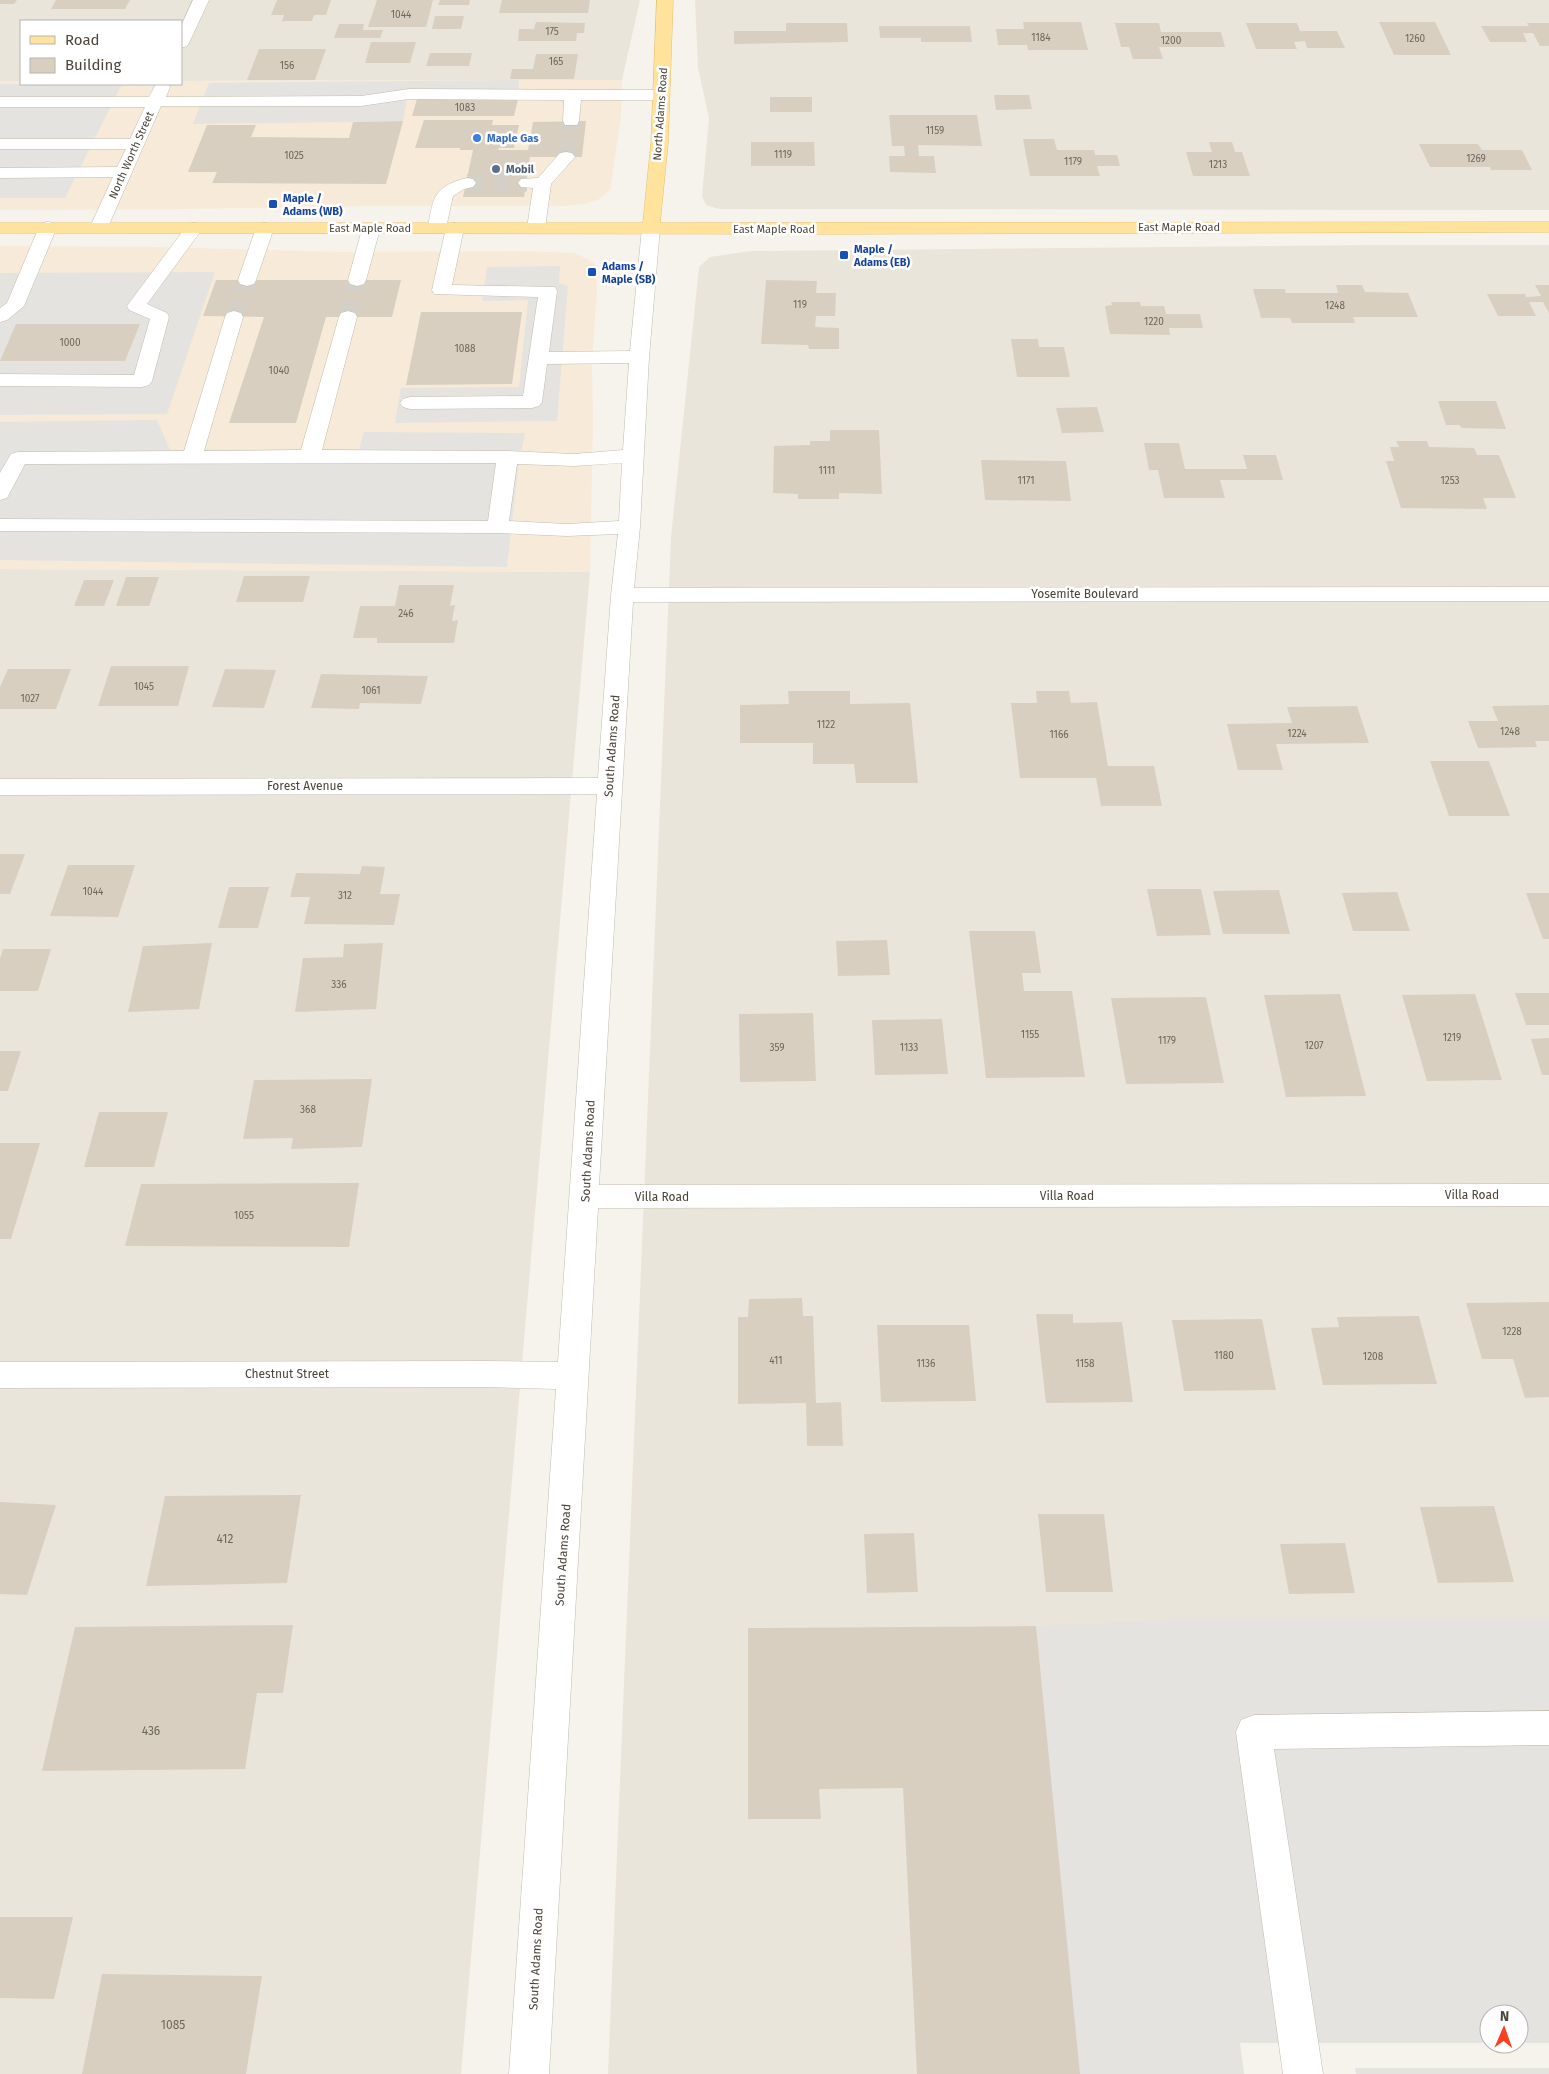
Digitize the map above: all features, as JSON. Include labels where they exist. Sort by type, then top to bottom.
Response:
[{"type":"main road","name":"North Adams Road","points":[[651,228],[655,200],[665,0]]},
{"type":"main road","name":"East Maple Road","points":[[0,228],[877,229],[1549,227]]},
{"type":"street","points":[[182,41],[201,0]]},
{"type":"street","name":"North Worth Street","points":[[99,227],[163,85]]},
{"type":"street","points":[[0,102],[362,101],[409,94],[661,95]]},
{"type":"street","points":[[571,121],[574,94]]},
{"type":"street","points":[[0,144],[136,144]]},
{"type":"street","points":[[536,228],[535,183],[556,170],[566,157]]},
{"type":"street","points":[[0,173],[124,172]]},
{"type":"street","points":[[410,403],[532,402],[548,291],[441,290],[446,228],[442,199],[446,191],[453,186],[466,183]]},
{"type":"street","points":[[0,316],[15,306],[48,227]]},
{"type":"street","points":[[0,380],[142,381],[160,318],[136,306],[194,228]]},
{"type":"street","points":[[247,280],[265,228]]},
{"type":"street","points":[[357,280],[371,228]]},
{"type":"street","name":"South Adams Road","points":[[530,2074],[622,594],[639,357],[651,228]]},
{"type":"street","points":[[192,457],[234,317]]},
{"type":"street","points":[[310,456],[348,317]]},
{"type":"street","points":[[538,358],[639,357]]},
{"type":"street","points":[[0,494],[18,458],[310,456],[507,457],[574,460],[633,456]]},
{"type":"street","points":[[498,528],[507,457]]},
{"type":"street","points":[[0,525],[567,530],[628,527]]},
{"type":"street","name":"Yosemite Boulevard","points":[[622,594],[1549,594]]},
{"type":"street","name":"Forest Avenue","points":[[0,787],[610,786]]},
{"type":"street","name":"Villa Road","points":[[585,1197],[1549,1195]]},
{"type":"street","name":"Chestnut Street","points":[[0,1375],[484,1374],[574,1376]]},
{"type":"street","points":[[1303,2074],[1254,1732],[1549,1728]]},
{"type":"shaded area","points":[[0,0],[640,0],[622,80],[182,81],[182,20],[20,20],[20,81],[0,81]]},
{"type":"shaded area","points":[[695,0],[1549,0],[1549,210],[719,209],[706,205],[702,196],[709,118],[698,68]]},
{"type":"shaded area","points":[[519,80],[518,99],[407,99],[403,121],[193,124],[209,83]]},
{"type":"shaded area","points":[[622,80],[621,117],[610,190],[598,200],[584,204],[562,206],[0,210],[0,81],[20,81],[20,85],[182,85],[182,81]]},
{"type":"shaded area","points":[[0,84],[122,85],[65,198],[0,198]]},
{"type":"shaded area","points":[[1549,245],[1549,1619],[1174,1621],[1244,2074],[608,2074],[671,537],[699,267],[710,257],[750,251]]},
{"type":"shaded area","points":[[0,246],[156,247],[341,252],[518,251],[575,253],[595,263],[597,288],[592,363],[593,423],[590,572],[0,569]]},
{"type":"shaded area","points":[[560,266],[559,283],[568,286],[557,421],[395,423],[401,388],[519,387],[528,300],[482,301],[487,267]]},
{"type":"shaded area","points":[[215,272],[167,414],[0,415],[0,273]]},
{"type":"shaded area","points":[[157,420],[170,450],[359,449],[364,432],[525,433],[518,470],[507,567],[0,560],[0,422]]},
{"type":"shaded area","points":[[0,569],[590,572],[461,2074],[0,2074]]},
{"type":"shaded area","points":[[1549,1619],[1549,2043],[1529,2043],[1529,2004],[1479,2004],[1479,2043],[1240,2043],[1244,2074],[1080,2074],[1036,1626],[1173,1620]]},
{"type":"shaded area","points":[[1355,2068],[1549,2068],[1549,2074],[1356,2074]]},
{"type":"building","points":[[0,0],[17,0],[14,4],[0,4]]},
{"type":"building","points":[[56,0],[130,0],[125,9],[51,9]]},
{"type":"building","points":[[277,0],[331,0],[326,15],[314,15],[312,21],[282,21],[284,15],[271,15]]},
{"type":"building","points":[[377,0],[433,0],[426,27],[368,27]]},
{"type":"building","points":[[440,0],[470,0],[469,5],[438,5]]},
{"type":"building","points":[[502,0],[590,0],[588,13],[499,13]]},
{"type":"building","points":[[435,16],[464,16],[461,29],[432,29]]},
{"type":"building","points":[[536,22],[585,23],[584,33],[577,33],[576,41],[518,41],[519,29],[534,29]]},
{"type":"building","points":[[1023,22],[1081,22],[1088,50],[1028,50],[1027,45],[998,45],[996,29],[1024,29]]},
{"type":"building","points":[[1379,22],[1435,22],[1451,55],[1394,55]]},
{"type":"building","points":[[786,23],[847,23],[848,42],[734,44],[734,31],[786,31]]},
{"type":"building","points":[[1115,23],[1159,23],[1161,32],[1221,32],[1225,47],[1159,47],[1163,59],[1133,59],[1129,47],[1121,47]]},
{"type":"building","points":[[1246,23],[1297,23],[1300,31],[1337,31],[1345,48],[1307,48],[1305,41],[1294,42],[1297,49],[1256,49]]},
{"type":"building","points":[[1527,23],[1549,23],[1549,46],[1540,46],[1533,33],[1523,33],[1527,42],[1490,42],[1481,26],[1529,26]]},
{"type":"building","points":[[339,24],[364,24],[363,30],[383,30],[380,38],[334,38]]},
{"type":"building","points":[[879,26],[970,26],[972,42],[921,42],[921,38],[880,38]]},
{"type":"building","points":[[371,42],[416,42],[410,63],[365,63]]},
{"type":"building","points":[[259,49],[326,49],[315,80],[247,80]]},
{"type":"building","points":[[430,53],[472,53],[469,66],[426,66]]},
{"type":"building","points":[[536,54],[578,54],[574,79],[510,79],[512,69],[533,69]]},
{"type":"building","points":[[994,95],[1029,95],[1032,109],[996,110]]},
{"type":"building","points":[[770,97],[812,97],[812,112],[770,112]]},
{"type":"building","points":[[417,99],[518,99],[514,116],[412,116]]},
{"type":"building","points":[[889,115],[977,115],[982,146],[918,145],[919,156],[934,156],[936,173],[890,172],[889,156],[905,156],[904,146],[892,146]]},
{"type":"building","points":[[424,120],[493,120],[492,125],[519,125],[514,148],[499,148],[498,150],[528,150],[533,122],[586,121],[582,157],[530,157],[524,197],[463,197],[473,150],[460,150],[460,148],[415,148]]},
{"type":"building","points":[[403,121],[386,184],[212,183],[217,172],[188,172],[207,125],[256,125],[251,137],[349,138],[353,122]]},
{"type":"building","points":[[1023,139],[1054,139],[1057,150],[1094,150],[1095,155],[1117,155],[1120,166],[1097,166],[1100,176],[1030,176]]},
{"type":"building","points":[[751,142],[814,142],[815,166],[751,166]]},
{"type":"building","points":[[1209,142],[1232,142],[1235,152],[1242,152],[1250,176],[1193,176],[1186,152],[1212,152]]},
{"type":"building","points":[[1419,144],[1478,144],[1482,150],[1522,150],[1532,170],[1491,170],[1490,167],[1430,167]]},
{"type":"building","points":[[216,280],[401,280],[392,317],[326,317],[296,423],[229,423],[264,317],[203,316]]},
{"type":"building","points":[[766,280],[817,281],[816,293],[836,293],[835,316],[816,316],[815,327],[839,328],[839,349],[809,349],[808,345],[761,344]]},
{"type":"building","points":[[1336,285],[1362,285],[1365,292],[1408,293],[1418,317],[1353,317],[1355,323],[1292,323],[1290,318],[1261,318],[1253,289],[1285,289],[1286,293],[1338,293]]},
{"type":"building","points":[[1535,285],[1549,285],[1549,313],[1543,302],[1529,302],[1536,316],[1498,316],[1487,294],[1525,294],[1526,297],[1541,296]]},
{"type":"building","points":[[1111,302],[1140,302],[1141,306],[1164,306],[1166,314],[1200,314],[1203,328],[1169,328],[1170,335],[1110,334],[1105,306],[1112,305]]},
{"type":"building","points":[[421,312],[522,312],[512,384],[406,385]]},
{"type":"building","points":[[16,324],[140,324],[125,361],[0,361]]},
{"type":"building","points":[[1011,339],[1038,339],[1039,347],[1064,347],[1070,377],[1017,377]]},
{"type":"building","points":[[1438,401],[1496,401],[1506,429],[1461,428],[1460,425],[1446,425]]},
{"type":"building","points":[[1097,407],[1104,432],[1062,433],[1056,408]]},
{"type":"building","points":[[830,430],[879,430],[882,494],[839,493],[839,499],[798,499],[798,494],[773,493],[774,446],[810,445],[810,441],[830,441]]},
{"type":"building","points":[[1396,441],[1427,441],[1429,447],[1474,448],[1477,455],[1499,455],[1516,498],[1483,498],[1487,509],[1401,508],[1386,461],[1394,461],[1390,447],[1399,447]]},
{"type":"building","points":[[1144,443],[1179,443],[1185,469],[1247,469],[1243,455],[1276,455],[1283,480],[1220,480],[1225,498],[1164,498],[1158,470],[1149,470]]},
{"type":"building","points":[[981,460],[1066,461],[1071,501],[985,500]]},
{"type":"building","points":[[244,576],[310,576],[303,602],[236,602]]},
{"type":"building","points":[[126,577],[159,577],[149,606],[116,606]]},
{"type":"building","points":[[84,580],[114,580],[104,606],[74,606]]},
{"type":"building","points":[[399,585],[454,585],[450,606],[455,605],[452,621],[458,620],[454,643],[377,643],[377,638],[353,638],[360,606],[395,606]]},
{"type":"building","points":[[111,666],[189,666],[178,706],[98,706]]},
{"type":"building","points":[[8,669],[71,669],[56,709],[0,709],[0,687]]},
{"type":"building","points":[[225,669],[276,670],[264,708],[212,707]]},
{"type":"building","points":[[321,674],[428,676],[421,704],[360,703],[359,709],[311,708]]},
{"type":"building","points":[[788,691],[850,691],[850,704],[910,703],[918,783],[856,783],[854,764],[813,764],[813,743],[740,743],[740,705],[789,704]]},
{"type":"building","points":[[1036,691],[1069,691],[1071,703],[1097,702],[1108,766],[1154,766],[1162,806],[1101,806],[1096,778],[1020,778],[1011,703],[1037,703]]},
{"type":"building","points":[[1549,705],[1549,741],[1535,741],[1537,747],[1478,748],[1468,721],[1498,721],[1492,706]]},
{"type":"building","points":[[1357,706],[1369,743],[1276,744],[1283,770],[1238,770],[1227,724],[1292,723],[1287,707]]},
{"type":"building","points":[[1430,761],[1489,761],[1510,816],[1449,816]]},
{"type":"building","points":[[0,854],[25,854],[10,894],[0,894]]},
{"type":"building","points":[[68,865],[135,865],[118,917],[50,916]]},
{"type":"building","points":[[362,866],[385,867],[380,894],[400,894],[394,925],[304,924],[310,897],[290,897],[296,873],[360,874]]},
{"type":"building","points":[[229,887],[269,887],[258,928],[218,928]]},
{"type":"building","points":[[1147,889],[1201,889],[1211,935],[1157,936]]},
{"type":"building","points":[[1279,890],[1290,934],[1223,934],[1213,891]]},
{"type":"building","points":[[1397,892],[1410,931],[1353,931],[1342,893]]},
{"type":"building","points":[[1526,893],[1549,893],[1549,939],[1543,939]]},
{"type":"building","points":[[969,931],[1035,931],[1041,973],[1022,973],[1024,991],[1072,991],[1085,1077],[986,1078]]},
{"type":"building","points":[[887,940],[890,975],[838,976],[836,941]]},
{"type":"building","points":[[212,943],[199,1009],[128,1012],[143,946]]},
{"type":"building","points":[[383,943],[376,1009],[295,1012],[303,958],[343,957],[344,944]]},
{"type":"building","points":[[3,949],[51,949],[38,991],[0,991],[0,959]]},
{"type":"building","points":[[1515,993],[1549,993],[1549,1025],[1526,1025]]},
{"type":"building","points":[[1340,994],[1366,1096],[1286,1097],[1264,995]]},
{"type":"building","points":[[1475,994],[1502,1080],[1427,1081],[1402,995]]},
{"type":"building","points":[[1206,997],[1224,1083],[1126,1084],[1111,998]]},
{"type":"building","points":[[813,1013],[816,1081],[740,1082],[739,1014]]},
{"type":"building","points":[[942,1019],[948,1074],[875,1075],[872,1020]]},
{"type":"building","points":[[1549,1038],[1549,1075],[1542,1075],[1531,1039]]},
{"type":"building","points":[[0,1051],[21,1051],[8,1091],[0,1091]]},
{"type":"building","points":[[372,1079],[362,1147],[291,1149],[293,1138],[243,1139],[254,1080]]},
{"type":"building","points":[[99,1112],[168,1112],[154,1167],[84,1167]]},
{"type":"building","points":[[0,1143],[40,1143],[11,1239],[0,1239]]},
{"type":"building","points":[[359,1183],[349,1247],[125,1246],[141,1184]]},
{"type":"building","points":[[802,1298],[803,1316],[813,1316],[816,1403],[841,1402],[843,1446],[807,1446],[806,1403],[738,1404],[738,1317],[748,1317],[749,1299]]},
{"type":"building","points":[[1549,1302],[1549,1397],[1525,1398],[1513,1359],[1482,1359],[1466,1303]]},
{"type":"building","points":[[1036,1314],[1073,1314],[1073,1323],[1122,1322],[1133,1402],[1046,1403]]},
{"type":"building","points":[[1419,1316],[1437,1384],[1323,1385],[1311,1328],[1339,1327],[1337,1317]]},
{"type":"building","points":[[1262,1319],[1276,1390],[1184,1391],[1172,1320]]},
{"type":"building","points":[[877,1325],[969,1325],[976,1401],[881,1402]]},
{"type":"building","points":[[301,1495],[287,1583],[146,1586],[165,1496]]},
{"type":"building","points":[[0,1502],[56,1505],[27,1595],[0,1594]]},
{"type":"building","points":[[1494,1506],[1514,1582],[1438,1583],[1420,1507]]},
{"type":"building","points":[[1038,1514],[1104,1514],[1113,1592],[1046,1592]]},
{"type":"building","points":[[914,1533],[918,1592],[867,1593],[864,1534]]},
{"type":"building","points":[[1345,1543],[1355,1593],[1289,1594],[1280,1544]]},
{"type":"building","points":[[293,1625],[283,1693],[257,1693],[245,1769],[42,1771],[75,1627]]},
{"type":"building","points":[[1036,1626],[1080,2074],[917,2074],[903,1788],[819,1789],[821,1819],[748,1819],[748,1628]]},
{"type":"building","points":[[0,1917],[73,1917],[54,1999],[0,1998]]},
{"type":"building","points":[[102,1974],[262,1976],[246,2074],[82,2074]]},
{"type":"tunnel","points":[[566,157],[571,121]]},
{"type":"tunnel","points":[[467,183],[527,183]]},
{"type":"tunnel","points":[[234,317],[247,280]]},
{"type":"tunnel","points":[[348,317],[357,280]]},
{"type":"place","name":"Maple Gas","points":[[477,138]]},
{"type":"place","name":"Mobil","points":[[496,169]]},
{"type":"place","name":"Maple / Adams (WB)","points":[[273,204]]},
{"type":"place","name":"Maple / Adams (EB)","points":[[844,255]]},
{"type":"place","name":"Adams / Maple (SB)","points":[[592,272]]}]
